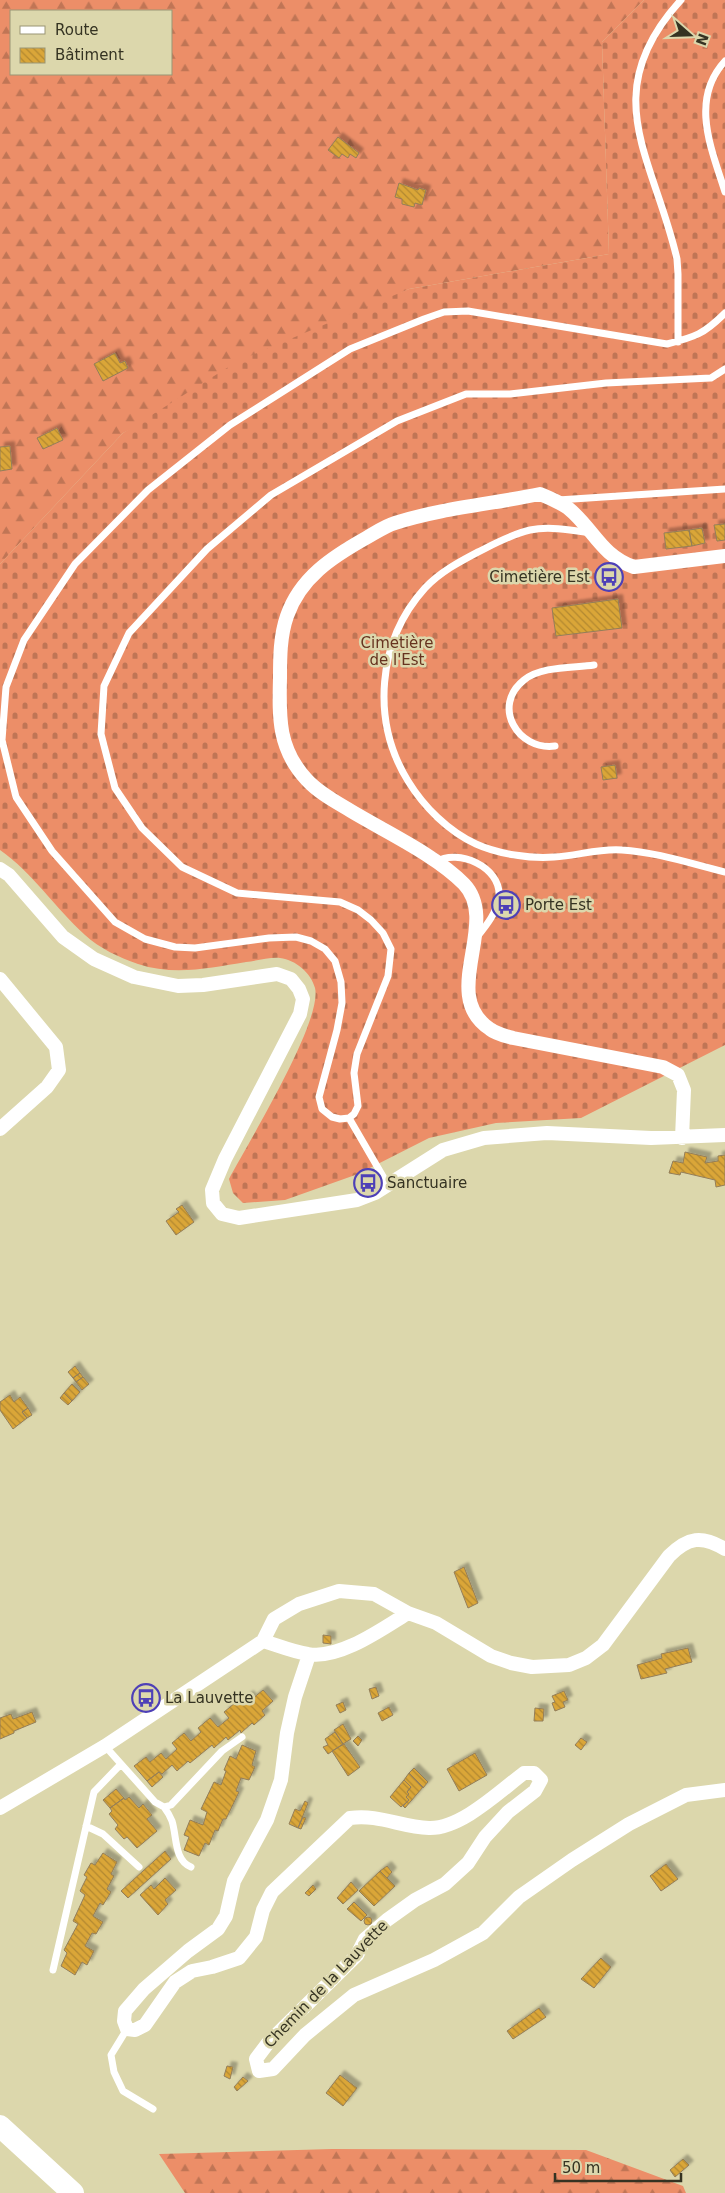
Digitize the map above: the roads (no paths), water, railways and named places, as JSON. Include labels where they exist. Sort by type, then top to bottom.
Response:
[{"type":"main road","points":[[0,2126],[73,2193]]},
{"type":"street","points":[[682,1138],[684,1090],[678,1076],[663,1067],[513,1038],[490,1030],[478,1018],[468,995],[469,971],[475,939],[476,910],[472,897],[465,885],[436,862],[328,797],[308,782],[294,765],[283,743],[279,714],[281,648],[287,616],[301,587],[321,567],[347,549],[393,524],[425,515],[540,494],[555,500],[569,509],[610,555],[621,563],[634,567],[725,556]]},
{"type":"street","points":[[0,869],[9,875],[63,937],[94,959],[134,977],[178,986],[203,985],[277,974],[291,979],[299,989],[303,1000],[300,1014],[225,1159],[212,1190],[213,1202],[222,1214],[239,1218],[357,1200],[375,1193],[443,1150],[484,1138],[547,1133],[682,1138],[725,1135]]},
{"type":"street","points":[[0,979],[56,1047],[59,1070],[48,1088],[0,1129]]},
{"type":"street","points":[[0,1808],[105,1746],[263,1641],[274,1619],[299,1604],[339,1591],[374,1594],[408,1613],[436,1623],[491,1656],[532,1667],[569,1665],[586,1658],[603,1645],[669,1556],[681,1544],[693,1540],[704,1540],[715,1543],[725,1550]]},
{"type":"street","points":[[263,1641],[309,1655],[324,1654],[338,1651],[378,1632],[408,1613]]},
{"type":"street","points":[[127,2028],[124,2021],[125,2011],[144,1989],[188,1951],[218,1929],[226,1916],[234,1881],[267,1820],[282,1780],[287,1733],[295,1697],[309,1655]]},
{"type":"street","name":"Chemin de la Lauvette","points":[[127,2028],[135,2030],[145,2025],[175,1982],[192,1971],[239,1958],[256,1937],[263,1910],[272,1892],[350,1818],[366,1816],[429,1828],[447,1826],[466,1815],[524,1773],[534,1773],[541,1780],[536,1791],[508,1812],[485,1837],[468,1863],[445,1884],[415,1900],[365,1939],[357,1955],[268,2043],[256,2059],[259,2070],[273,2069],[305,2035],[354,1995],[434,1960],[483,1933],[519,1897],[572,1860],[629,1824],[686,1795],[725,1790]]},
{"type":"lane","points":[[678,342],[678,274],[676,259],[642,148],[636,110],[639,74],[654,34],[681,0]]},
{"type":"lane","points":[[725,61],[712,83],[705,108],[709,140],[725,192]]},
{"type":"lane","points":[[725,313],[710,328],[693,338],[667,344],[468,311],[444,312],[350,349],[230,425],[148,490],[75,564],[24,640],[6,687],[2,740],[16,797],[52,852],[115,922],[130,932],[145,939],[175,947],[195,948],[269,938],[296,937],[311,941],[325,949],[335,961],[341,982],[342,1004],[337,1030],[321,1081],[319,1097],[322,1109],[332,1117],[340,1119],[349,1118],[354,1114],[358,1106],[354,1073],[357,1054],[388,976],[391,949],[383,933],[372,920],[358,910],[340,902],[237,893],[182,867],[142,828],[115,788],[101,734],[104,686],[130,633],[207,549],[271,495],[397,421],[466,394],[510,394],[606,383],[711,378],[725,369]]},
{"type":"lane","points":[[555,500],[725,490]]},
{"type":"lane","points":[[590,533],[565,529],[530,530],[492,544],[454,566],[425,588],[399,627],[386,668],[383,695],[387,732],[400,769],[424,804],[451,828],[477,845],[516,855],[537,858],[623,850],[725,872]]},
{"type":"lane","points":[[555,746],[541,746],[521,737],[513,726],[511,718],[512,695],[524,680],[536,673],[594,664]]},
{"type":"lane","points":[[436,862],[444,857],[454,856],[470,860],[485,868],[496,881],[499,896],[496,907],[475,939]]},
{"type":"lane","points":[[349,1118],[388,1185]]},
{"type":"lane","points":[[164,1807],[171,1805],[222,1751],[242,1737]]},
{"type":"lane","points":[[105,1746],[155,1802],[164,1807],[171,1818],[179,1856],[184,1864],[191,1867]]},
{"type":"lane","points":[[53,1970],[94,1792],[121,1764]]},
{"type":"lane","points":[[86,1826],[103,1834],[139,1867]]},
{"type":"lane","points":[[127,2028],[111,2055],[114,2072],[123,2091],[153,2109]]},
{"type":"place","name":"Cimetière Est","points":[[609,577]]},
{"type":"place","name":"Porte Est","points":[[506,905]]},
{"type":"place","name":"Sanctuaire","points":[[368,1183]]},
{"type":"place","name":"La Lauvette","points":[[146,1698]]},
{"type":"park label","name":"Cimetière de l'Est","points":[[397,652]]}]
